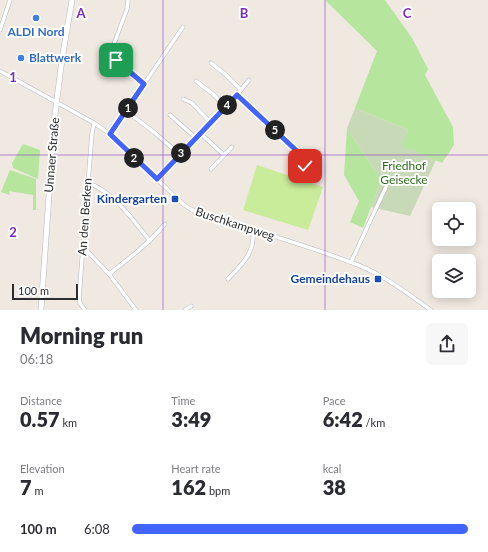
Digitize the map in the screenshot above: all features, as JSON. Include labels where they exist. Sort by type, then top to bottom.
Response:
[{"type":"main road","name":"Unnaer Straße","points":[[41,310],[56,103],[72,0]]},
{"type":"street","points":[[0,30],[10,0]]},
{"type":"street","points":[[128,0],[127,9],[111,52],[116,60],[144,84]]},
{"type":"street","points":[[110,134],[128,111],[144,84],[183,27]]},
{"type":"street","points":[[211,63],[241,90]]},
{"type":"street","name":"Buschkampweg","points":[[0,71],[94,123],[110,134],[183,204],[196,213],[211,219],[253,230],[352,262],[380,276],[431,310]]},
{"type":"street","points":[[157,179],[211,123],[249,80]]},
{"type":"street","points":[[196,81],[213,94],[225,107]]},
{"type":"street","points":[[237,95],[299,153],[305,166]]},
{"type":"street","points":[[183,99],[192,103],[211,123]]},
{"type":"street","points":[[170,115],[196,138]]},
{"type":"street","points":[[134,117],[148,127],[180,155]]},
{"type":"street","name":"An den Berken","points":[[85,310],[80,303],[79,297],[94,123]]},
{"type":"street","points":[[200,133],[224,155]]},
{"type":"street","points":[[211,169],[232,147]]},
{"type":"street","points":[[88,183],[103,191],[118,203],[150,241]]},
{"type":"street","points":[[352,262],[386,187]]},
{"type":"street","points":[[109,274],[150,241],[165,224]]},
{"type":"street","points":[[228,279],[252,248],[254,240],[253,230]]},
{"type":"street","points":[[83,250],[86,250],[109,274],[136,310]]},
{"type":"street","points":[[185,310],[191,306]]},
{"type":"green space","points":[[325,0],[385,0],[412,38],[428,69],[425,75],[453,127],[454,145],[442,163],[401,146],[408,130],[355,108],[377,51]]},
{"type":"green space","name":"Friedhof Geisecke","points":[[355,108],[408,130],[402,146],[436,160],[410,216],[371,207],[381,180],[347,128]]},
{"type":"green space","points":[[347,128],[381,180],[363,228],[350,222],[359,201],[344,175]]},
{"type":"green space","points":[[23,144],[40,150],[38,179],[13,168],[12,163]]},
{"type":"green space","points":[[257,165],[323,187],[308,230],[243,210]]},
{"type":"green space","points":[[10,170],[36,179],[36,210],[33,210],[33,195],[9,191],[10,195],[1,192]]},
{"type":"place","name":"ALDI Nord","points":[[36,18]]},
{"type":"place","name":"Blattwerk","points":[[21,58]]},
{"type":"place","name":"Kindergarten","points":[[175,199]]},
{"type":"place","name":"Gemeindehaus","points":[[378,279]]},
{"type":"route","points":[[116,60],[144,84],[110,134],[157,179],[237,95],[299,153],[305,166]]}]
